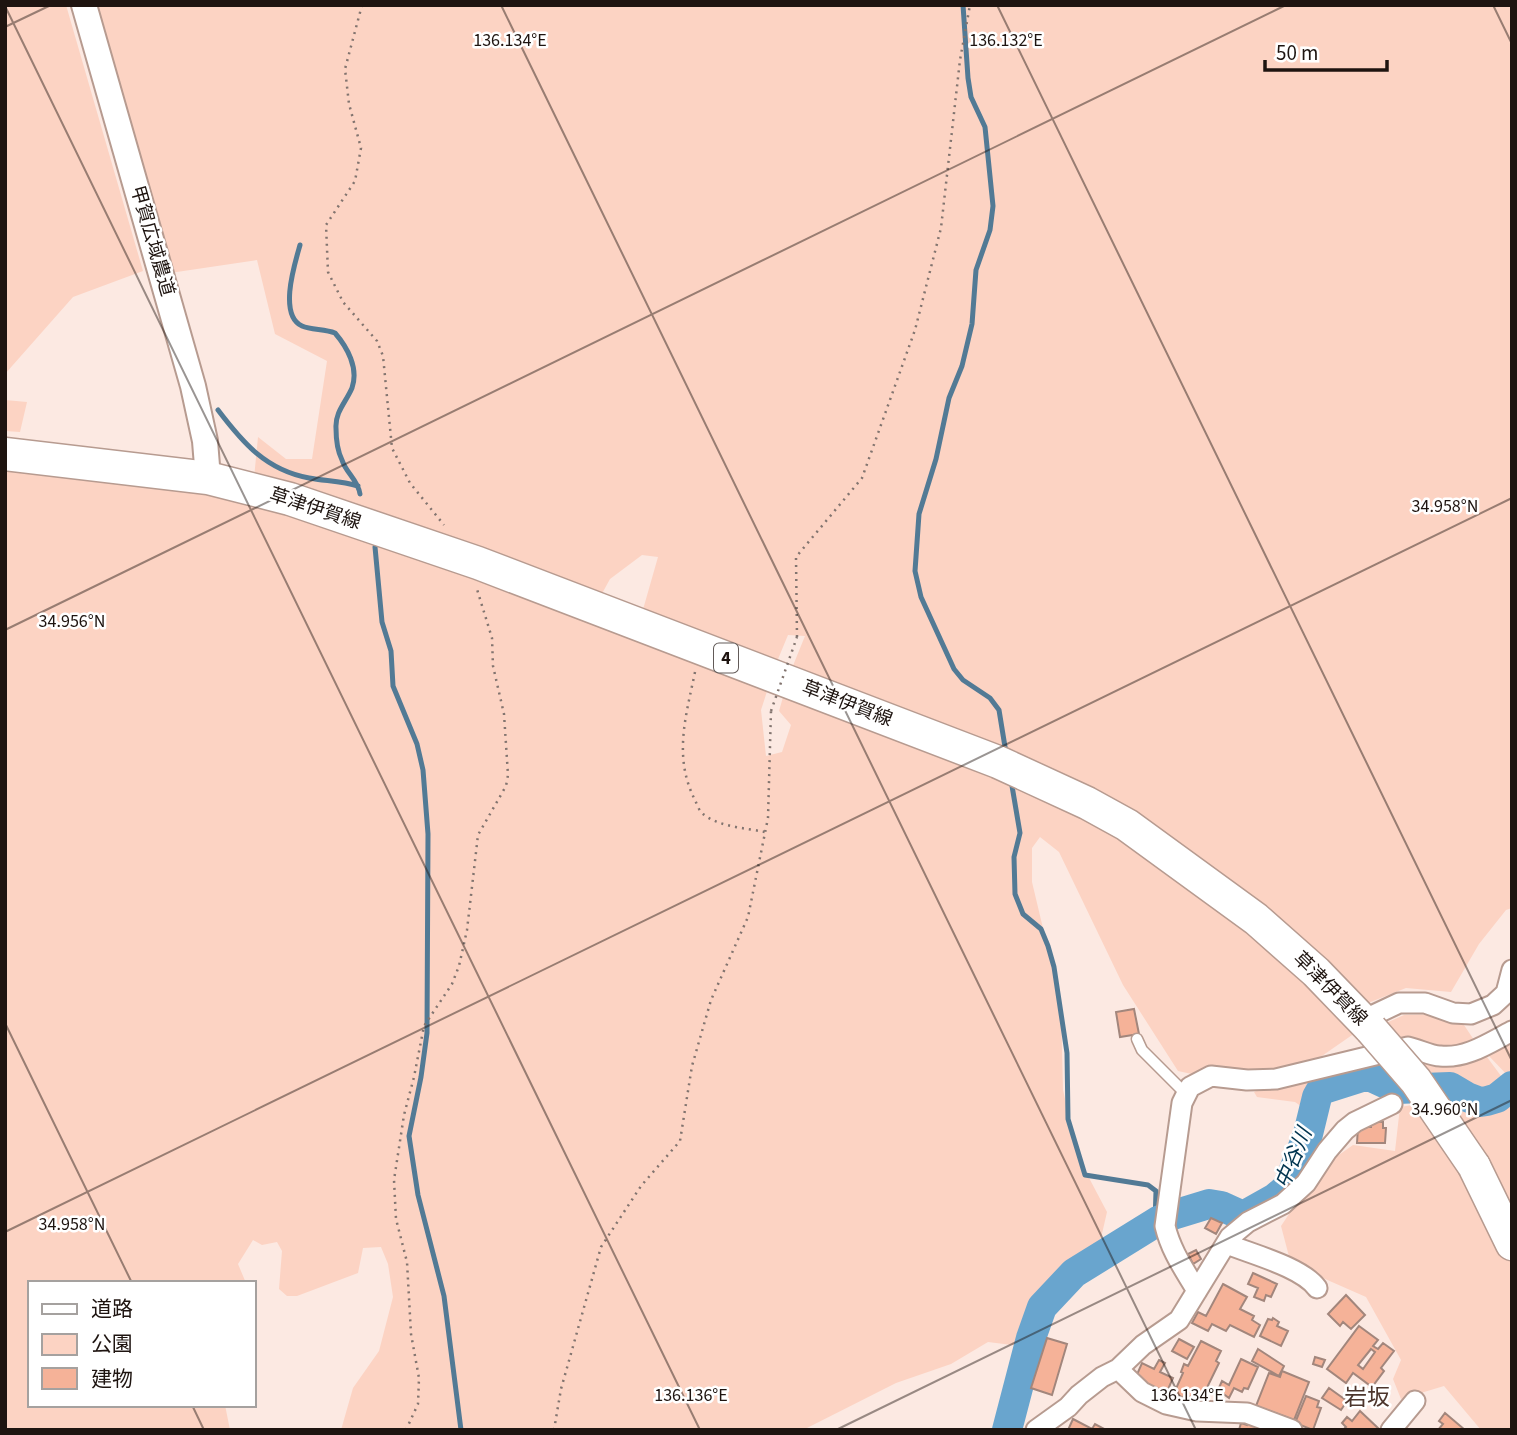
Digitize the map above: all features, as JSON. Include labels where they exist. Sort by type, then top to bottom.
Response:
[{"type":"main road","name":"草津伊賀線","points":[[5,454],[208,478],[290,499],[465,559],[700,648],[998,762],[1087,803],[1127,825],[1256,919],[1316,972],[1416,1081],[1474,1166],[1512,1244]]},
{"type":"street","name":"甲賀広域農道","points":[[84,5],[193,386],[205,441],[208,478]]},
{"type":"street","points":[[1367,1025],[1399,1003],[1425,1003],[1453,1013],[1471,1014],[1493,1005],[1506,993],[1512,970]]},
{"type":"street","points":[[1197,1291],[1177,1261],[1170,1244],[1166,1218],[1182,1103],[1190,1087],[1196,1082],[1211,1076],[1247,1080],[1276,1079],[1408,1046],[1437,1056],[1458,1056],[1512,1031]]},
{"type":"street","points":[[1036,1430],[1068,1407],[1102,1377],[1118,1369],[1143,1345],[1179,1320],[1230,1237],[1248,1222],[1283,1204],[1306,1183],[1326,1151],[1345,1130],[1355,1122],[1392,1104]]},
{"type":"street","points":[[1227,1244],[1296,1272],[1317,1288]]},
{"type":"street","points":[[1118,1369],[1142,1392],[1166,1404],[1196,1411],[1247,1413],[1292,1430]]},
{"type":"street","points":[[1391,1430],[1415,1401]]},
{"type":"lane","points":[[1137,1039],[1142,1050],[1187,1094]]},
{"type":"path","points":[[362,5],[345,69],[349,104],[361,148],[355,181],[326,225],[328,272],[344,302],[377,341],[383,356],[392,448],[410,483],[444,526],[465,559],[474,581],[492,638],[493,666],[504,714],[508,775],[506,786],[478,835],[467,930],[459,966],[452,984],[424,1027],[404,1115],[394,1180],[396,1219],[407,1262],[411,1334],[419,1378],[418,1404],[406,1430]]},
{"type":"path","points":[[555,1430],[561,1389],[601,1247],[640,1186],[680,1141],[692,1066],[711,1000],[748,917],[765,832],[771,765],[771,711],[797,637],[796,557],[862,478],[915,330],[941,228],[960,60],[970,5]]},
{"type":"path","points":[[700,648],[682,736],[684,768],[691,792],[701,813],[718,822],[765,832]]},
{"type":"green space","points":[[5,5],[66,5],[143,271],[73,297],[5,374]]},
{"type":"green space","points":[[94,5],[1512,5],[1512,908],[1506,910],[1479,944],[1451,992],[1406,988],[1368,1003],[1323,957],[1355,1033],[1319,1058],[1260,1074],[1201,1076],[1178,1071],[1123,985],[1059,852],[1040,837],[1032,848],[1032,882],[1061,1004],[1063,1090],[1078,1157],[1107,1212],[1101,1238],[1061,1294],[1049,1326],[1027,1347],[988,1342],[951,1364],[896,1383],[803,1430],[341,1430],[353,1388],[379,1351],[393,1297],[388,1264],[381,1247],[363,1248],[358,1273],[297,1296],[287,1296],[279,1289],[282,1251],[277,1242],[262,1245],[253,1240],[238,1264],[245,1281],[28,1281],[28,1407],[225,1407],[230,1430],[5,1430],[5,463],[247,500],[254,478],[258,437],[286,459],[312,459],[327,361],[275,334],[257,260],[170,273]],"holes":[[[642,555],[658,557],[642,613],[776,664],[788,635],[805,636],[779,711],[791,725],[782,752],[766,756],[761,710],[770,682],[599,599],[610,579]]]},
{"type":"green space","points":[[5,400],[27,402],[20,432],[5,431]]},
{"type":"green space","points":[[1441,1014],[1462,1022],[1474,1040],[1465,1049],[1403,1044],[1384,1024],[1404,1015]]},
{"type":"green space","points":[[1512,1042],[1512,1077],[1510,1078],[1488,1055]]},
{"type":"green space","points":[[1409,1051],[1446,1061],[1487,1057],[1504,1080],[1469,1092],[1455,1085],[1432,1080]]},
{"type":"green space","points":[[1378,1057],[1398,1081],[1351,1085],[1324,1093],[1308,1111],[1295,1102],[1257,1097],[1254,1092],[1268,1085],[1300,1078],[1315,1080]]},
{"type":"green space","points":[[1419,1104],[1512,1107],[1512,1430],[1481,1430],[1444,1386],[1401,1399],[1393,1379],[1401,1360],[1366,1297],[1291,1264],[1281,1226],[1319,1169],[1353,1145],[1395,1151],[1400,1107]]},
{"type":"building","points":[[1134,1009],[1139,1034],[1120,1037],[1116,1012]]},
{"type":"building","points":[[1371,1121],[1383,1122],[1383,1128],[1386,1128],[1385,1143],[1357,1143],[1358,1127],[1371,1127]]},
{"type":"building","points":[[1211,1218],[1222,1223],[1216,1234],[1205,1228]]},
{"type":"building","points":[[1196,1250],[1201,1259],[1193,1264],[1188,1254]]},
{"type":"building","points":[[1253,1273],[1277,1284],[1271,1297],[1266,1295],[1264,1301],[1254,1297],[1258,1288],[1248,1284]]},
{"type":"building","points":[[1223,1284],[1247,1297],[1240,1309],[1254,1316],[1252,1320],[1260,1325],[1254,1337],[1230,1325],[1226,1331],[1212,1324],[1208,1331],[1192,1323],[1198,1312],[1206,1316]]},
{"type":"building","points":[[1346,1295],[1365,1315],[1351,1329],[1343,1322],[1340,1326],[1328,1314]]},
{"type":"building","points":[[1273,1318],[1279,1322],[1277,1326],[1288,1331],[1281,1346],[1260,1336],[1268,1319]]},
{"type":"building","points":[[1359,1326],[1378,1340],[1373,1346],[1378,1349],[1383,1343],[1394,1351],[1381,1368],[1384,1371],[1372,1387],[1353,1373],[1346,1383],[1327,1369]],"holes":[[[1371,1349],[1375,1352],[1363,1369],[1358,1365]]]},
{"type":"building","points":[[1047,1338],[1067,1344],[1052,1395],[1031,1388]]},
{"type":"building","points":[[1179,1339],[1194,1347],[1187,1359],[1172,1351]]},
{"type":"building","points":[[1201,1341],[1221,1351],[1216,1361],[1219,1363],[1200,1402],[1185,1394],[1183,1398],[1174,1393],[1184,1364],[1188,1366]]},
{"type":"building","points":[[1258,1349],[1284,1366],[1279,1376],[1252,1361]]},
{"type":"building","points":[[1315,1357],[1325,1360],[1322,1367],[1313,1364]]},
{"type":"building","points":[[1241,1359],[1258,1367],[1248,1389],[1244,1388],[1242,1392],[1234,1388],[1229,1398],[1218,1390],[1222,1381],[1229,1385]]},
{"type":"building","points":[[1159,1360],[1165,1363],[1160,1372],[1173,1378],[1166,1394],[1135,1379],[1142,1363],[1154,1369]]},
{"type":"building","points":[[1282,1371],[1309,1382],[1294,1420],[1256,1406],[1269,1373],[1280,1377]]},
{"type":"building","points":[[1329,1388],[1347,1401],[1341,1410],[1322,1398]]},
{"type":"building","points":[[1306,1396],[1319,1401],[1317,1407],[1321,1408],[1313,1430],[1295,1423]]},
{"type":"building","points":[[1360,1411],[1379,1430],[1343,1430],[1346,1427],[1342,1423],[1347,1417],[1352,1421]]},
{"type":"building","points":[[1445,1413],[1465,1430],[1438,1430],[1443,1424],[1439,1421]]},
{"type":"building","points":[[1073,1419],[1092,1429],[1095,1424],[1106,1430],[1068,1430]]},
{"type":"building","points":[[1248,1422],[1259,1426],[1258,1430],[1239,1430],[1241,1423],[1247,1425]]},
{"type":"waterway","points":[[963,5],[968,78],[971,97],[985,127],[993,206],[990,230],[976,270],[972,324],[962,366],[949,398],[936,459],[919,514],[915,571],[921,597],[954,669],[963,680],[990,698],[999,710],[1006,753]]},
{"type":"waterway","points":[[300,245],[290,288],[291,311],[302,326],[335,333],[351,358],[354,380],[337,417],[336,436],[341,457],[360,494]]},
{"type":"waterway","points":[[218,410],[246,444],[280,469],[309,478],[358,486]]},
{"type":"waterway","points":[[375,547],[382,622],[391,651],[393,686],[417,744],[423,770],[428,834],[427,1033],[409,1136],[418,1195],[444,1296],[461,1430]]},
{"type":"waterway","points":[[1011,780],[1020,833],[1014,857],[1015,894],[1023,914],[1041,929],[1054,967],[1067,1053],[1068,1119],[1085,1175],[1148,1185],[1156,1191],[1155,1223]]},
{"type":"waterway","name":"中谷川","points":[[1007,1430],[1042,1307],[1074,1273],[1158,1221],[1209,1204],[1221,1206],[1243,1216],[1275,1198],[1287,1188],[1308,1134],[1321,1090],[1362,1077],[1371,1077],[1397,1089],[1450,1087],[1480,1102],[1497,1098],[1512,1086]]},
{"type":"district","name":"岩坂","points":[[1367,1397]]}]
